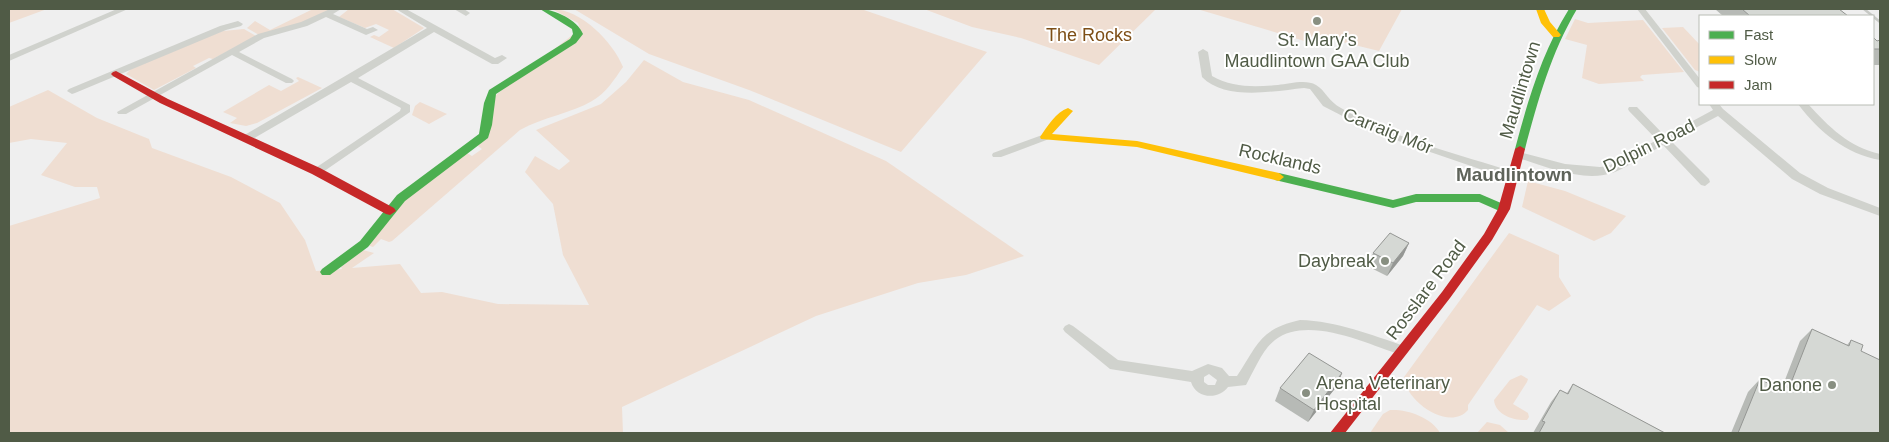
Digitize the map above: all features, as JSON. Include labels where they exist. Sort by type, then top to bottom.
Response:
[{"type":"street","points":[[9,58],[124,9]]},
{"type":"street","points":[[122,112],[261,36],[304,24],[336,9]]},
{"type":"street","points":[[400,9],[495,62],[502,58]]},
{"type":"street","points":[[334,271],[364,244],[401,198],[484,136],[491,120],[488,100],[492,92],[574,41],[578,34],[576,28],[544,9]]},
{"type":"street","points":[[1540,9],[1566,20]]},
{"type":"street","points":[[1540,9],[1546,23],[1556,35]]},
{"type":"street","name":"Maudlintown","points":[[1519,155],[1534,94],[1556,35],[1573,9]]},
{"type":"street","points":[[1641,9],[1699,81]]},
{"type":"street","points":[[326,14],[366,32],[373,30]]},
{"type":"street","points":[[72,91],[223,28],[238,24]]},
{"type":"street","points":[[247,138],[377,64],[434,28]]},
{"type":"street","points":[[233,52],[287,80],[274,85]]},
{"type":"street","name":"Carraig Mór","points":[[1203,52],[1208,77],[1215,83],[1245,90],[1304,85],[1314,87],[1327,104],[1366,124],[1405,140],[1513,176]]},
{"type":"street","points":[[116,74],[153,95],[219,122],[390,211]]},
{"type":"street","points":[[316,171],[405,112],[406,107],[351,78]]},
{"type":"street","points":[[1804,105],[1831,135],[1861,152],[1880,156]]},
{"type":"street","points":[[1717,108],[1796,176],[1824,191],[1880,212]]},
{"type":"street","name":"Dolpin Road","points":[[1519,155],[1583,171],[1599,172],[1611,169],[1717,108]]},
{"type":"street","points":[[1633,109],[1705,182]]},
{"type":"street","points":[[1045,137],[1053,125],[1068,111]]},
{"type":"street","name":"Rocklands","points":[[997,155],[1045,137],[1138,144],[1393,204],[1416,198],[1480,198],[1504,209]]},
{"type":"street","name":"Rosslare Road","points":[[1337,433],[1446,295],[1488,237],[1504,209],[1519,155]]},
{"type":"street","points":[[1068,329],[1115,365],[1196,377],[1198,384],[1210,391],[1221,388],[1224,382],[1241,381],[1271,336],[1291,326],[1313,323],[1401,350]]},
{"type":"green space","points":[[9,9],[47,9],[9,23]]},
{"type":"green space","points":[[313,9],[332,9],[304,22],[259,35],[247,28],[255,21],[270,30]]},
{"type":"green space","points":[[349,9],[392,9],[424,28],[394,48],[370,37],[374,35],[379,37],[389,30],[376,24],[365,28],[339,17]]},
{"type":"green space","points":[[552,9],[563,10],[585,21],[612,47],[623,67],[606,90],[584,105],[520,130],[392,241],[389,242],[381,239],[373,247],[367,245],[407,198],[467,153],[472,156],[482,149],[478,146],[492,98],[580,29],[578,23]]},
{"type":"green space","points":[[574,9],[861,9],[987,52],[901,152],[749,90],[649,54]]},
{"type":"green space","name":"The Rocks","points":[[924,9],[1156,9],[1099,65],[1021,38],[972,27]]},
{"type":"green space","name":"St. Mary's Maudlintown GAA Club","points":[[1197,9],[1402,9],[1379,51],[1322,37],[1318,45]]},
{"type":"green space","points":[[1575,19],[1588,23],[1643,20],[1684,72],[1642,75],[1640,77],[1644,81],[1599,84],[1582,78],[1587,45],[1565,39]]},
{"type":"green space","points":[[1683,27],[1699,44],[1699,72],[1695,70],[1662,28]]},
{"type":"green space","points":[[244,29],[256,36],[213,59],[209,58],[193,66],[196,68],[154,90],[126,74],[131,69],[202,39],[223,31]]},
{"type":"green space","points":[[644,60],[683,82],[749,100],[886,161],[1024,256],[966,275],[918,283],[816,316],[622,407],[623,433],[9,433],[9,226],[100,198],[97,187],[75,187],[41,175],[67,143],[31,139],[9,143],[9,107],[48,90],[97,118],[149,139],[152,148],[231,177],[280,203],[305,240],[316,271],[342,269],[341,267],[363,250],[374,253],[352,268],[400,264],[421,293],[442,292],[498,304],[589,305],[563,255],[553,204],[525,172],[535,156],[559,170],[570,161],[536,130],[601,104],[626,82]]},
{"type":"green space","points":[[298,77],[322,88],[257,123],[246,126],[230,123],[237,118],[223,112],[269,85],[281,91],[299,81],[296,78]]},
{"type":"green space","points":[[420,102],[447,114],[429,124],[412,115],[415,106]]},
{"type":"green space","points":[[1528,181],[1565,191],[1626,216],[1611,233],[1594,241],[1522,207]]},
{"type":"green space","points":[[1509,233],[1559,255],[1559,277],[1571,296],[1549,311],[1537,305],[1468,405],[1468,410],[1460,416],[1450,418],[1440,416],[1420,404],[1406,386],[1404,377]]},
{"type":"green space","points":[[1521,375],[1528,379],[1513,404],[1528,413],[1529,417],[1527,420],[1506,416],[1498,410],[1494,400],[1510,380]]},
{"type":"green space","points":[[1390,410],[1404,411],[1425,418],[1440,433],[1370,433],[1383,414]]},
{"type":"green space","points":[[1487,422],[1500,425],[1509,433],[1477,433]]},
{"type":"building","points":[[1742,9],[1839,9],[1847,15],[1749,15]]},
{"type":"building","points":[[1874,38],[1877,41],[1880,40],[1880,49],[1874,49]]},
{"type":"building","points":[[1390,233],[1409,243],[1393,263],[1373,253]]},
{"type":"building","name":"Danone","points":[[1812,329],[1849,346],[1851,340],[1863,345],[1861,351],[1880,360],[1880,433],[1738,433],[1760,379],[1781,390],[1783,385],[1789,388]]},
{"type":"building","name":"Arena Veterinary Hospital","points":[[1309,353],[1342,373],[1314,410],[1280,388]]},
{"type":"building","points":[[1573,384],[1665,433],[1539,433],[1545,422],[1542,421],[1560,390],[1568,394]]},
{"type":"railway","points":[[1864,9],[1871,15]]},
{"type":"railway","points":[[1874,17],[1880,22]]},
{"type":"traffic: fast","points":[[326,272],[364,244],[401,198],[484,136],[492,92],[573,41],[578,34],[576,28],[544,9]]},
{"type":"traffic: fast","points":[[1520,149],[1540,77],[1554,42],[1573,9]]},
{"type":"traffic: fast","points":[[1279,177],[1393,204],[1416,198],[1480,198],[1504,209]]},
{"type":"traffic: slow","points":[[1540,9],[1546,23],[1556,35]]},
{"type":"traffic: slow","points":[[1068,111],[1053,125],[1045,137],[1137,144],[1279,177]]},
{"type":"traffic: jam","points":[[116,74],[164,101],[316,171],[390,211]]},
{"type":"traffic: jam","points":[[1337,433],[1446,295],[1488,237],[1504,209],[1520,149]]},
{"type":"place","name":"St. Mary's Maudlintown GAA Club","points":[[1317,21]]},
{"type":"place","name":"Daybreak","points":[[1385,261]]},
{"type":"place","name":"Danone","points":[[1832,385]]},
{"type":"place","name":"Arena Veterinary Hospital","points":[[1306,393]]},
{"type":"district","name":"Maudlintown","points":[[1514,174]]}]
